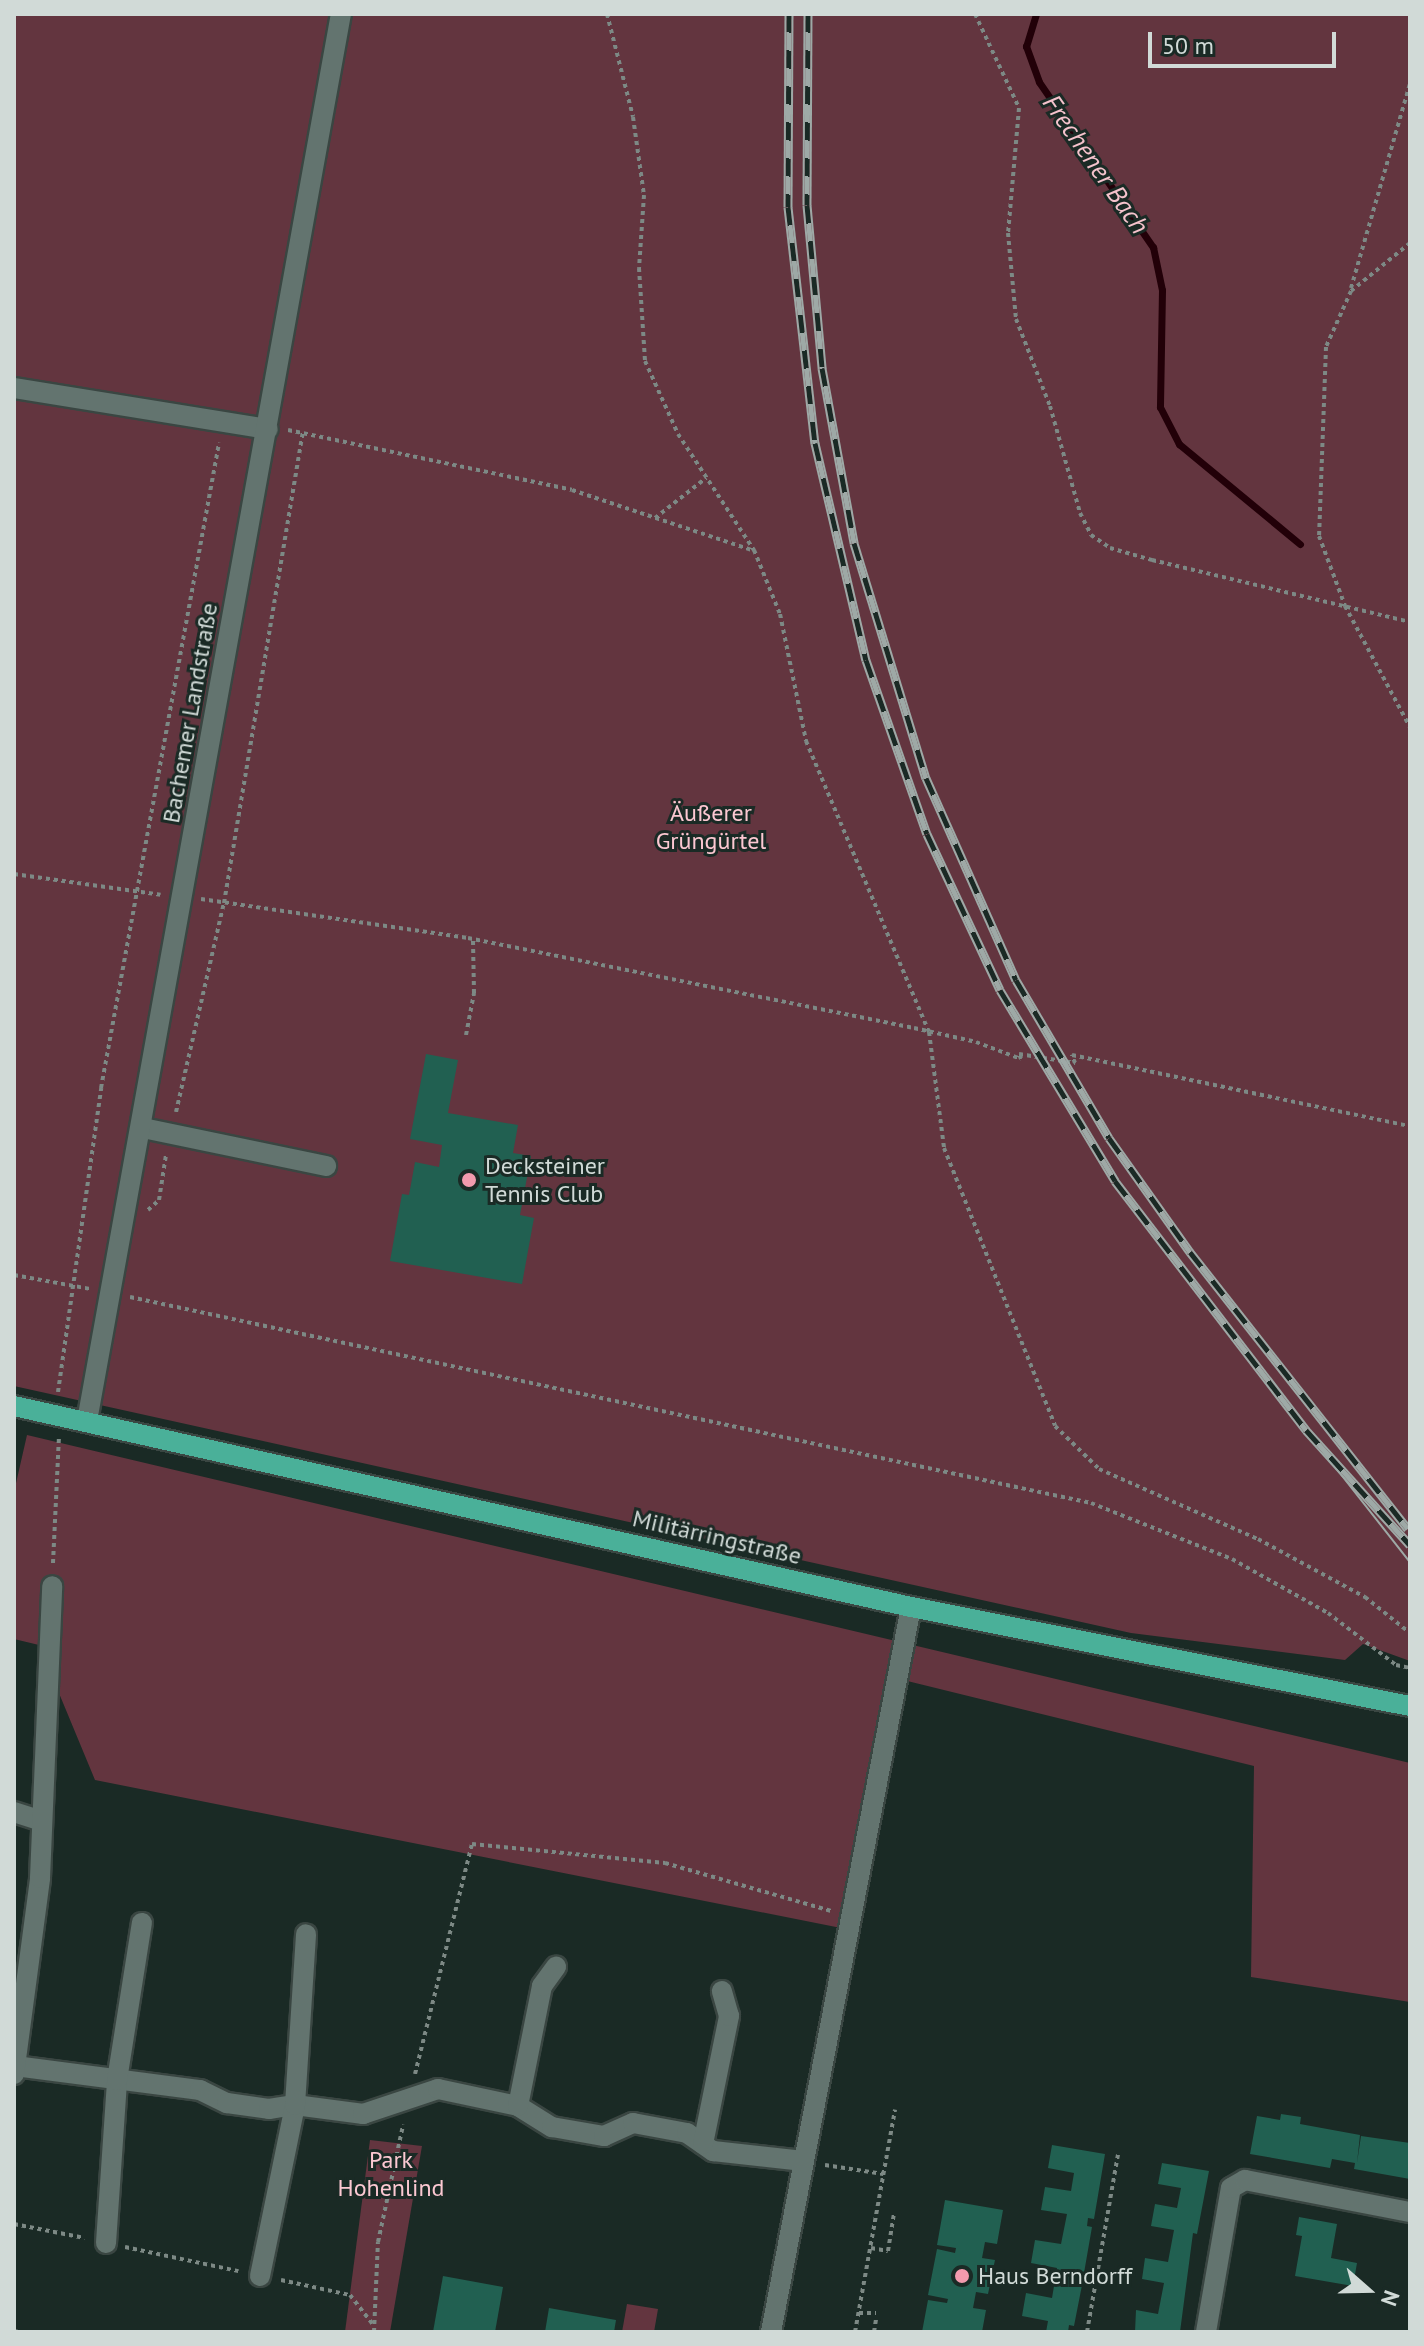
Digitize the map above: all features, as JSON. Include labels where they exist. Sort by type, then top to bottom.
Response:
[{"type":"main road","name":"Militärringstraße","points":[[14,1406],[911,1607],[1410,1706]]},
{"type":"street","name":"Bachemer Landstraße","points":[[87,1421],[124,1234],[341,14]]},
{"type":"street","points":[[14,388],[268,429]]},
{"type":"street","points":[[143,1128],[326,1166]]},
{"type":"street","points":[[14,2074],[40,1878],[38,1820],[52,1586]]},
{"type":"street","points":[[771,2332],[911,1607]]},
{"type":"street","points":[[14,1812],[38,1820]]},
{"type":"street","points":[[106,2243],[117,2080],[142,1923]]},
{"type":"street","points":[[260,2276],[295,2105],[306,1934]]},
{"type":"street","points":[[518,2106],[542,1986],[556,1967]]},
{"type":"street","points":[[703,2144],[729,2016],[722,1991]]},
{"type":"street","points":[[15,2066],[200,2090],[241,2105],[269,2109],[295,2105],[363,2114],[408,2103],[438,2089],[518,2106],[552,2127],[604,2136],[633,2123],[687,2133],[703,2144],[745,2157],[759,2154],[803,2161]]},
{"type":"street","points":[[1206,2332],[1231,2188],[1245,2180],[1410,2212]]},
{"type":"path","points":[[607,14],[633,117],[644,195],[639,268],[645,361],[678,434],[754,550],[780,614],[806,741],[929,1032],[944,1148],[1055,1426],[1099,1469],[1258,1539],[1365,1597],[1410,1633]]},
{"type":"path","points":[[975,14],[1019,108],[1008,233],[1016,319],[1050,406],[1080,513],[1091,535],[1110,548],[1410,622]]},
{"type":"path","points":[[1410,84],[1351,291],[1326,347],[1319,536],[1345,606],[1410,727]]},
{"type":"path","points":[[1351,291],[1410,243]]},
{"type":"path","points":[[56,1415],[101,1088],[140,893],[223,420]]},
{"type":"path","points":[[268,429],[303,431],[572,490],[754,550]]},
{"type":"path","points":[[124,1234],[159,1200],[170,1134],[224,903],[303,431]]},
{"type":"path","points":[[655,518],[706,478]]},
{"type":"path","points":[[14,874],[473,939],[976,1042],[1021,1059],[1019,1054],[1075,1063],[1072,1055],[1410,1126]]},
{"type":"path","points":[[466,1035],[474,993],[473,939]]},
{"type":"path","points":[[14,1275],[112,1293],[1091,1503],[1232,1559],[1328,1613],[1396,1665],[1410,1668]]},
{"type":"path","points":[[52,1586],[61,1457]]},
{"type":"path","points":[[374,2329],[378,2242],[408,2103],[472,1844],[665,1863],[850,1918]]},
{"type":"path","points":[[855,2332],[895,2110]]},
{"type":"path","points":[[1087,2332],[1118,2155]]},
{"type":"path","points":[[803,2161],[884,2175]]},
{"type":"path","points":[[871,2248],[888,2251],[894,2213]]},
{"type":"path","points":[[14,2224],[350,2295],[374,2329]]},
{"type":"path","points":[[859,2313],[876,2316],[874,2332]]},
{"type":"green space","name":"Äußerer Grüngürtel","points":[[14,14],[1410,14],[1410,1661],[1363,1644],[1345,1660],[1131,1633],[14,1386]]},
{"type":"green space","points":[[27,1435],[1410,1763],[1410,2002],[1251,1977],[1254,1766],[887,1676],[841,1928],[95,1780],[39,1645],[14,1639],[14,1492]]},
{"type":"green space","name":"Park Hohenlind","points":[[370,2140],[422,2146],[390,2332],[345,2332]]},
{"type":"green space","points":[[627,2304],[658,2309],[654,2332],[622,2332]]},
{"type":"building","name":"Decksteiner Tennis Club","points":[[426,1054],[458,1060],[448,1113],[518,1125],[513,1153],[531,1156],[520,1215],[534,1218],[522,1284],[390,1261],[402,1194],[409,1195],[415,1162],[439,1167],[442,1145],[410,1139]]},
{"type":"building","points":[[1281,2114],[1301,2117],[1300,2124],[1360,2135],[1357,2163],[1361,2136],[1410,2143],[1410,2179],[1354,2169],[1355,2163],[1332,2159],[1330,2168],[1250,2154],[1257,2116],[1280,2120]]},
{"type":"building","points":[[1052,2145],[1105,2154],[1094,2219],[1088,2218],[1087,2226],[1092,2227],[1084,2273],[1079,2272],[1078,2279],[1083,2280],[1074,2326],[1069,2325],[1068,2332],[1046,2332],[1048,2321],[1022,2316],[1026,2293],[1052,2298],[1057,2268],[1031,2263],[1035,2240],[1061,2244],[1067,2214],[1041,2210],[1045,2187],[1071,2191],[1074,2173],[1048,2168]]},
{"type":"building","points":[[1162,2163],[1209,2171],[1197,2234],[1193,2233],[1180,2332],[1135,2332],[1136,2310],[1158,2314],[1164,2283],[1142,2279],[1145,2258],[1168,2262],[1174,2230],[1151,2226],[1155,2204],[1177,2208],[1181,2188],[1158,2184]]},
{"type":"building","name":"Haus Berndorff","points":[[945,2200],[1003,2210],[997,2244],[985,2242],[982,2258],[995,2260],[988,2294],[976,2292],[973,2308],[986,2310],[982,2332],[922,2332],[928,2300],[947,2303],[948,2299],[928,2295],[937,2249],[955,2253],[956,2248],[937,2245]]},
{"type":"building","points":[[1299,2217],[1337,2224],[1331,2258],[1357,2263],[1353,2286],[1295,2276],[1302,2236],[1296,2235]]},
{"type":"building","points":[[443,2276],[503,2287],[495,2332],[433,2332]]},
{"type":"building","points":[[549,2308],[616,2320],[614,2332],[545,2332]]},
{"type":"waterway","name":"Frechener Bach","points":[[1036,14],[1026,46],[1039,82],[1153,247],[1162,290],[1160,407],[1179,444],[1300,544]]},
{"type":"tram line","points":[[1306,1430],[1410,1562]]},
{"type":"railway","points":[[789,14],[788,207],[815,443],[866,660],[927,834],[1000,990],[1115,1181],[1306,1430],[1410,1545]]},
{"type":"railway","points":[[808,14],[807,205],[822,368],[854,543],[926,778],[1016,980],[1109,1138],[1190,1252],[1408,1529]]},
{"type":"place","name":"Decksteiner Tennis Club","points":[[469,1180]]},
{"type":"place","name":"Haus Berndorff","points":[[962,2276]]}]
